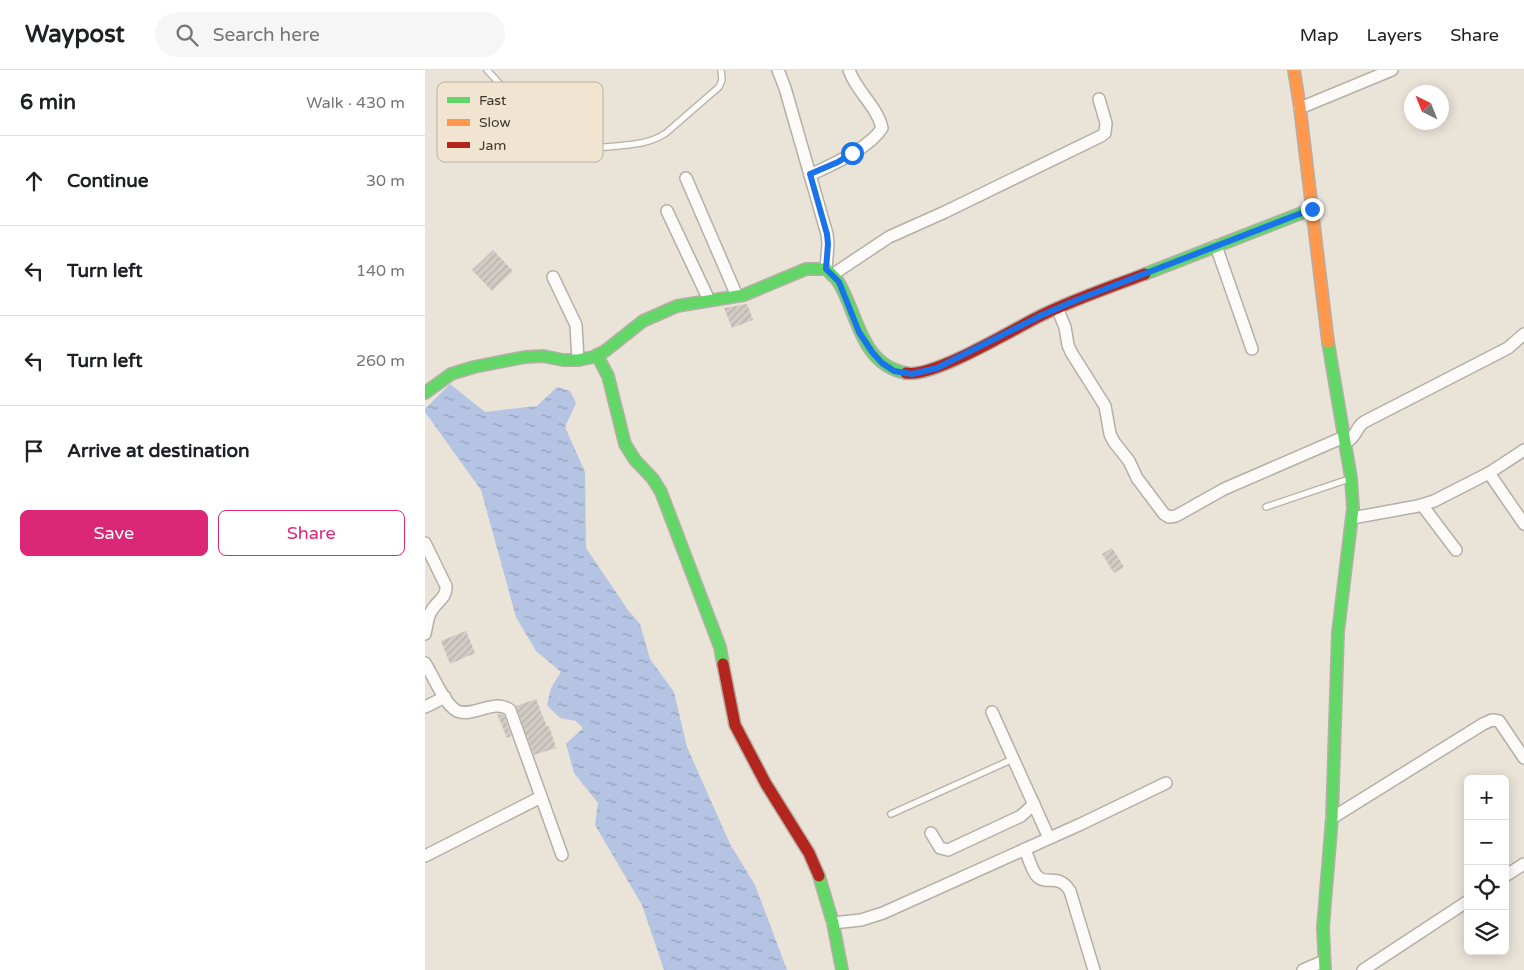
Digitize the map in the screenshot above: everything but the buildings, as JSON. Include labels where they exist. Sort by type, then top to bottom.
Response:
[{"type":"street","points":[[779,70],[827,234],[829,272],[839,282],[859,332],[872,352],[882,363],[894,371],[912,374],[937,368],[1057,308],[1312,209]]},
{"type":"street","points":[[810,174],[845,158],[873,139],[882,128],[873,108],[855,84],[849,70]]},
{"type":"street","points":[[1294,70],[1325,325],[1351,478],[1353,508],[1338,632],[1333,818],[1323,927],[1325,966],[1303,970]]},
{"type":"street","points":[[1300,108],[1392,70]]},
{"type":"street","points":[[425,393],[451,374],[474,367],[525,357],[543,356],[563,360],[578,360],[597,355],[605,351],[633,328],[655,315],[677,306],[737,296],[760,290],[805,269],[829,272],[889,237],[945,212],[1101,136],[1105,133],[1106,123],[1099,99]]},
{"type":"street","points":[[686,178],[737,296]]},
{"type":"street","points":[[667,211],[709,300]]},
{"type":"street","points":[[1216,246],[1253,349]]},
{"type":"street","points":[[553,277],[576,325],[578,360]]},
{"type":"street","points":[[1057,308],[1065,327],[1071,352],[1105,406],[1110,434],[1114,442],[1129,461],[1137,478],[1164,514],[1169,517],[1176,516],[1224,489],[1255,475],[1353,438],[1363,422],[1509,348],[1524,334]]},
{"type":"street","points":[[597,355],[607,376],[625,444],[635,460],[653,479],[661,492],[705,605],[720,647],[735,725],[766,784],[809,853],[818,872],[833,923],[842,970]]},
{"type":"street","points":[[1351,518],[1422,505],[1434,501],[1489,473],[1524,450]]},
{"type":"street","points":[[1489,473],[1524,524]]},
{"type":"street","points":[[1422,505],[1456,550]]},
{"type":"street","points":[[425,543],[446,586],[447,592],[432,609],[425,634]]},
{"type":"street","points":[[425,663],[445,697],[458,711],[465,712],[501,705],[510,710],[562,855]]},
{"type":"street","points":[[425,707],[445,697]]},
{"type":"street","points":[[992,712],[1049,838]]},
{"type":"street","points":[[1333,818],[1492,720],[1499,721],[1524,758]]},
{"type":"street","points":[[833,923],[861,920],[883,913],[1166,783]]},
{"type":"street","points":[[425,856],[541,797]]},
{"type":"street","points":[[931,833],[940,848],[948,850],[1021,816],[1034,804]]},
{"type":"street","points":[[1025,849],[1037,875],[1047,880],[1059,880],[1070,891],[1094,970]]},
{"type":"street","points":[[1509,873],[1524,864]]},
{"type":"street","points":[[1363,970],[1464,904]]},
{"type":"lane","points":[[487,70],[499,82]]},
{"type":"lane","points":[[603,147],[656,140],[719,87],[722,80],[721,70]]},
{"type":"lane","points":[[1266,507],[1351,478]]},
{"type":"lane","points":[[891,814],[1013,760]]},
{"type":"water","points":[[450,384],[485,412],[537,406],[557,387],[570,391],[576,403],[565,427],[585,472],[586,548],[628,610],[640,624],[650,659],[674,692],[687,747],[730,844],[755,885],[787,970],[664,970],[642,905],[595,825],[598,803],[574,773],[566,744],[583,728],[576,721],[560,718],[547,705],[551,688],[561,672],[536,651],[516,617],[481,490],[425,412],[425,409]]},
{"type":"traffic: fast","points":[[1145,274],[1312,209]]},
{"type":"traffic: fast","points":[[425,393],[451,374],[474,367],[525,357],[543,356],[563,360],[593,357],[605,351],[643,321],[677,306],[744,295],[806,269],[826,269],[835,277],[870,349],[879,360],[891,368],[906,373]]},
{"type":"traffic: fast","points":[[1325,970],[1323,927],[1332,818],[1338,632],[1353,508],[1351,478],[1328,342]]},
{"type":"traffic: fast","points":[[597,355],[608,376],[625,444],[635,460],[653,479],[661,492],[720,647],[723,664]]},
{"type":"traffic: fast","points":[[819,876],[833,923],[842,970]]},
{"type":"traffic: slow","points":[[1294,70],[1328,342]]},
{"type":"traffic: jam","points":[[906,373],[919,373],[954,361],[1054,309],[1145,274]]},
{"type":"traffic: jam","points":[[723,664],[735,725],[766,784],[809,853],[819,876]]},
{"type":"route","points":[[852,153],[838,162],[810,174],[827,234],[826,269],[839,282],[859,332],[872,352],[882,363],[894,371],[912,374],[937,368],[1074,301],[1312,209]]}]
